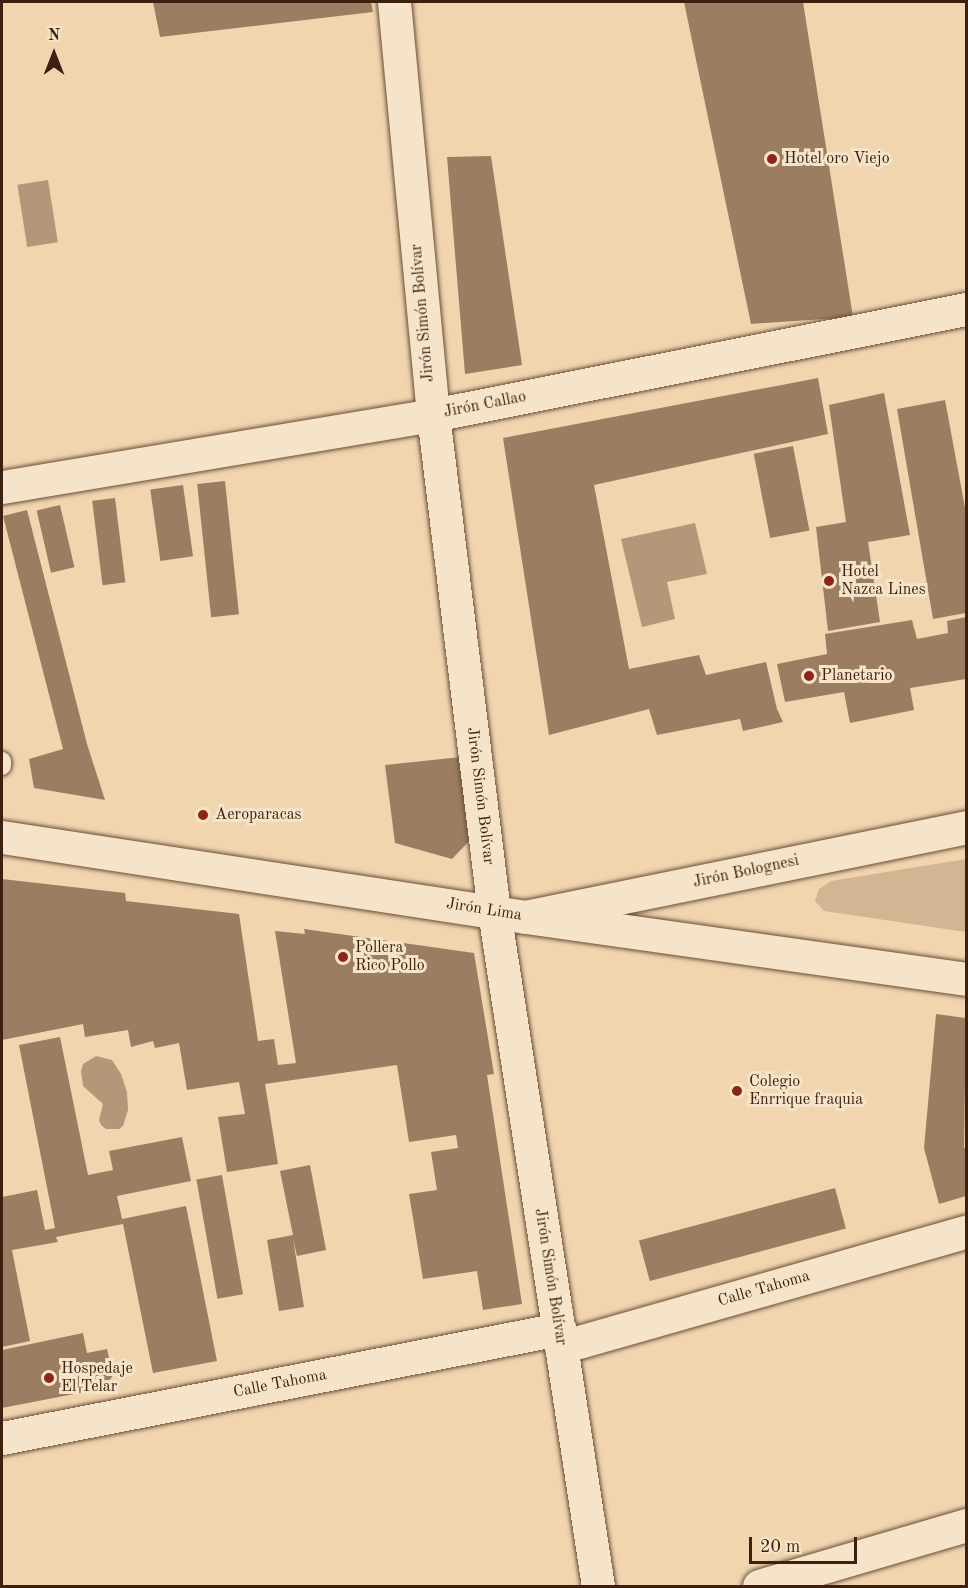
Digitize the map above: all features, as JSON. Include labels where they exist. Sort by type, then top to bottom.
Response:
[{"type":"street","name":"Jirón Simón Bolívar","points":[[394,2],[433,415],[494,911],[598,1587]]},
{"type":"street","name":"Jirón Callao","points":[[2,487],[433,415],[966,309]]},
{"type":"street","name":"Jirón Bolognesi","points":[[526,917],[966,827]]},
{"type":"street","name":"Jirón Lima","points":[[2,837],[526,917],[966,979]]},
{"type":"street","name":"Calle Tahoma","points":[[2,1438],[560,1338],[966,1232]]},
{"type":"street","points":[[759,1587],[966,1525]]},
{"type":"shaded area","points":[[48,180],[58,242],[27,247],[17,185]]},
{"type":"shaded area","points":[[695,523],[707,574],[667,582],[675,619],[642,627],[621,539]]},
{"type":"shaded area","points":[[966,859],[966,932],[824,911],[815,901],[819,889],[831,881]]},
{"type":"shaded area","points":[[96,1056],[112,1060],[121,1074],[127,1092],[128,1110],[123,1126],[119,1129],[106,1129],[101,1125],[99,1120],[103,1104],[83,1086],[81,1071],[83,1064]]},
{"type":"building","points":[[153,2],[371,2],[373,12],[160,37]]},
{"type":"building","name":"Hotel oro Viejo","points":[[684,2],[803,2],[853,317],[751,324]]},
{"type":"building","points":[[491,156],[522,365],[465,374],[447,157]]},
{"type":"building","points":[[818,378],[828,434],[594,485],[629,669],[699,655],[706,675],[766,662],[777,709],[783,722],[743,731],[740,719],[657,735],[649,709],[549,735],[503,438]]},
{"type":"building","points":[[884,393],[910,535],[868,542],[880,622],[828,631],[816,527],[846,522],[829,405]]},
{"type":"building","points":[[945,400],[966,513],[966,613],[933,619],[897,409]]},
{"type":"building","points":[[793,446],[809,530],[770,538],[754,454]]},
{"type":"building","points":[[225,481],[239,614],[211,617],[197,484]]},
{"type":"building","points":[[183,485],[193,556],[160,561],[150,490]]},
{"type":"building","points":[[115,498],[125,582],[103,585],[92,501]]},
{"type":"building","points":[[60,505],[74,567],[51,573],[37,510]]},
{"type":"building","points":[[27,510],[87,744],[105,800],[34,788],[29,759],[63,749],[3,516]]},
{"type":"building","points":[[966,617],[966,679],[910,688],[914,710],[850,723],[844,692],[785,702],[777,664],[827,654],[825,634],[912,620],[917,639],[948,633],[947,621]]},
{"type":"building","points":[[461,757],[473,837],[452,859],[395,843],[385,765]]},
{"type":"building","points":[[2,879],[125,893],[126,901],[239,914],[258,1041],[274,1039],[278,1065],[296,1063],[275,931],[305,934],[304,929],[474,953],[494,1074],[487,1075],[522,1304],[483,1310],[477,1271],[423,1279],[409,1194],[437,1190],[431,1152],[458,1148],[456,1135],[409,1142],[397,1065],[265,1084],[278,1164],[227,1172],[218,1117],[245,1114],[239,1082],[187,1090],[179,1043],[155,1048],[153,1041],[131,1047],[128,1030],[85,1037],[83,1024],[2,1040]]},
{"type":"building","points":[[936,1014],[966,1018],[964,1148],[966,1148],[966,1196],[939,1204],[924,1148]]},
{"type":"building","points":[[60,1037],[88,1175],[113,1170],[109,1151],[182,1137],[191,1181],[117,1196],[122,1219],[186,1206],[217,1361],[153,1373],[123,1224],[56,1237],[58,1242],[12,1250],[30,1341],[2,1347],[2,1197],[37,1190],[45,1230],[55,1228],[19,1045]]},
{"type":"building","points":[[310,1165],[326,1250],[297,1256],[293,1239],[304,1307],[279,1311],[267,1240],[293,1235],[280,1171]]},
{"type":"building","points":[[222,1175],[243,1294],[217,1299],[196,1180]]},
{"type":"building","points":[[835,1188],[846,1229],[650,1281],[639,1241]]},
{"type":"building","points":[[83,1333],[87,1353],[107,1349],[113,1375],[105,1388],[2,1408],[2,1350]]},
{"type":"place","name":"Hotel oro Viejo","points":[[772,159]]},
{"type":"place","name":"Hotel Nazca Lines","points":[[829,581]]},
{"type":"place","name":"Planetario","points":[[809,676]]},
{"type":"place","name":"Aeroparacas","points":[[203,815]]},
{"type":"place","name":"Pollera Rico Pollo","points":[[343,957]]},
{"type":"place","name":"Colegio Enrrique fraquia","points":[[737,1091]]},
{"type":"place","name":"Hospedaje El Telar","points":[[49,1378]]}]
